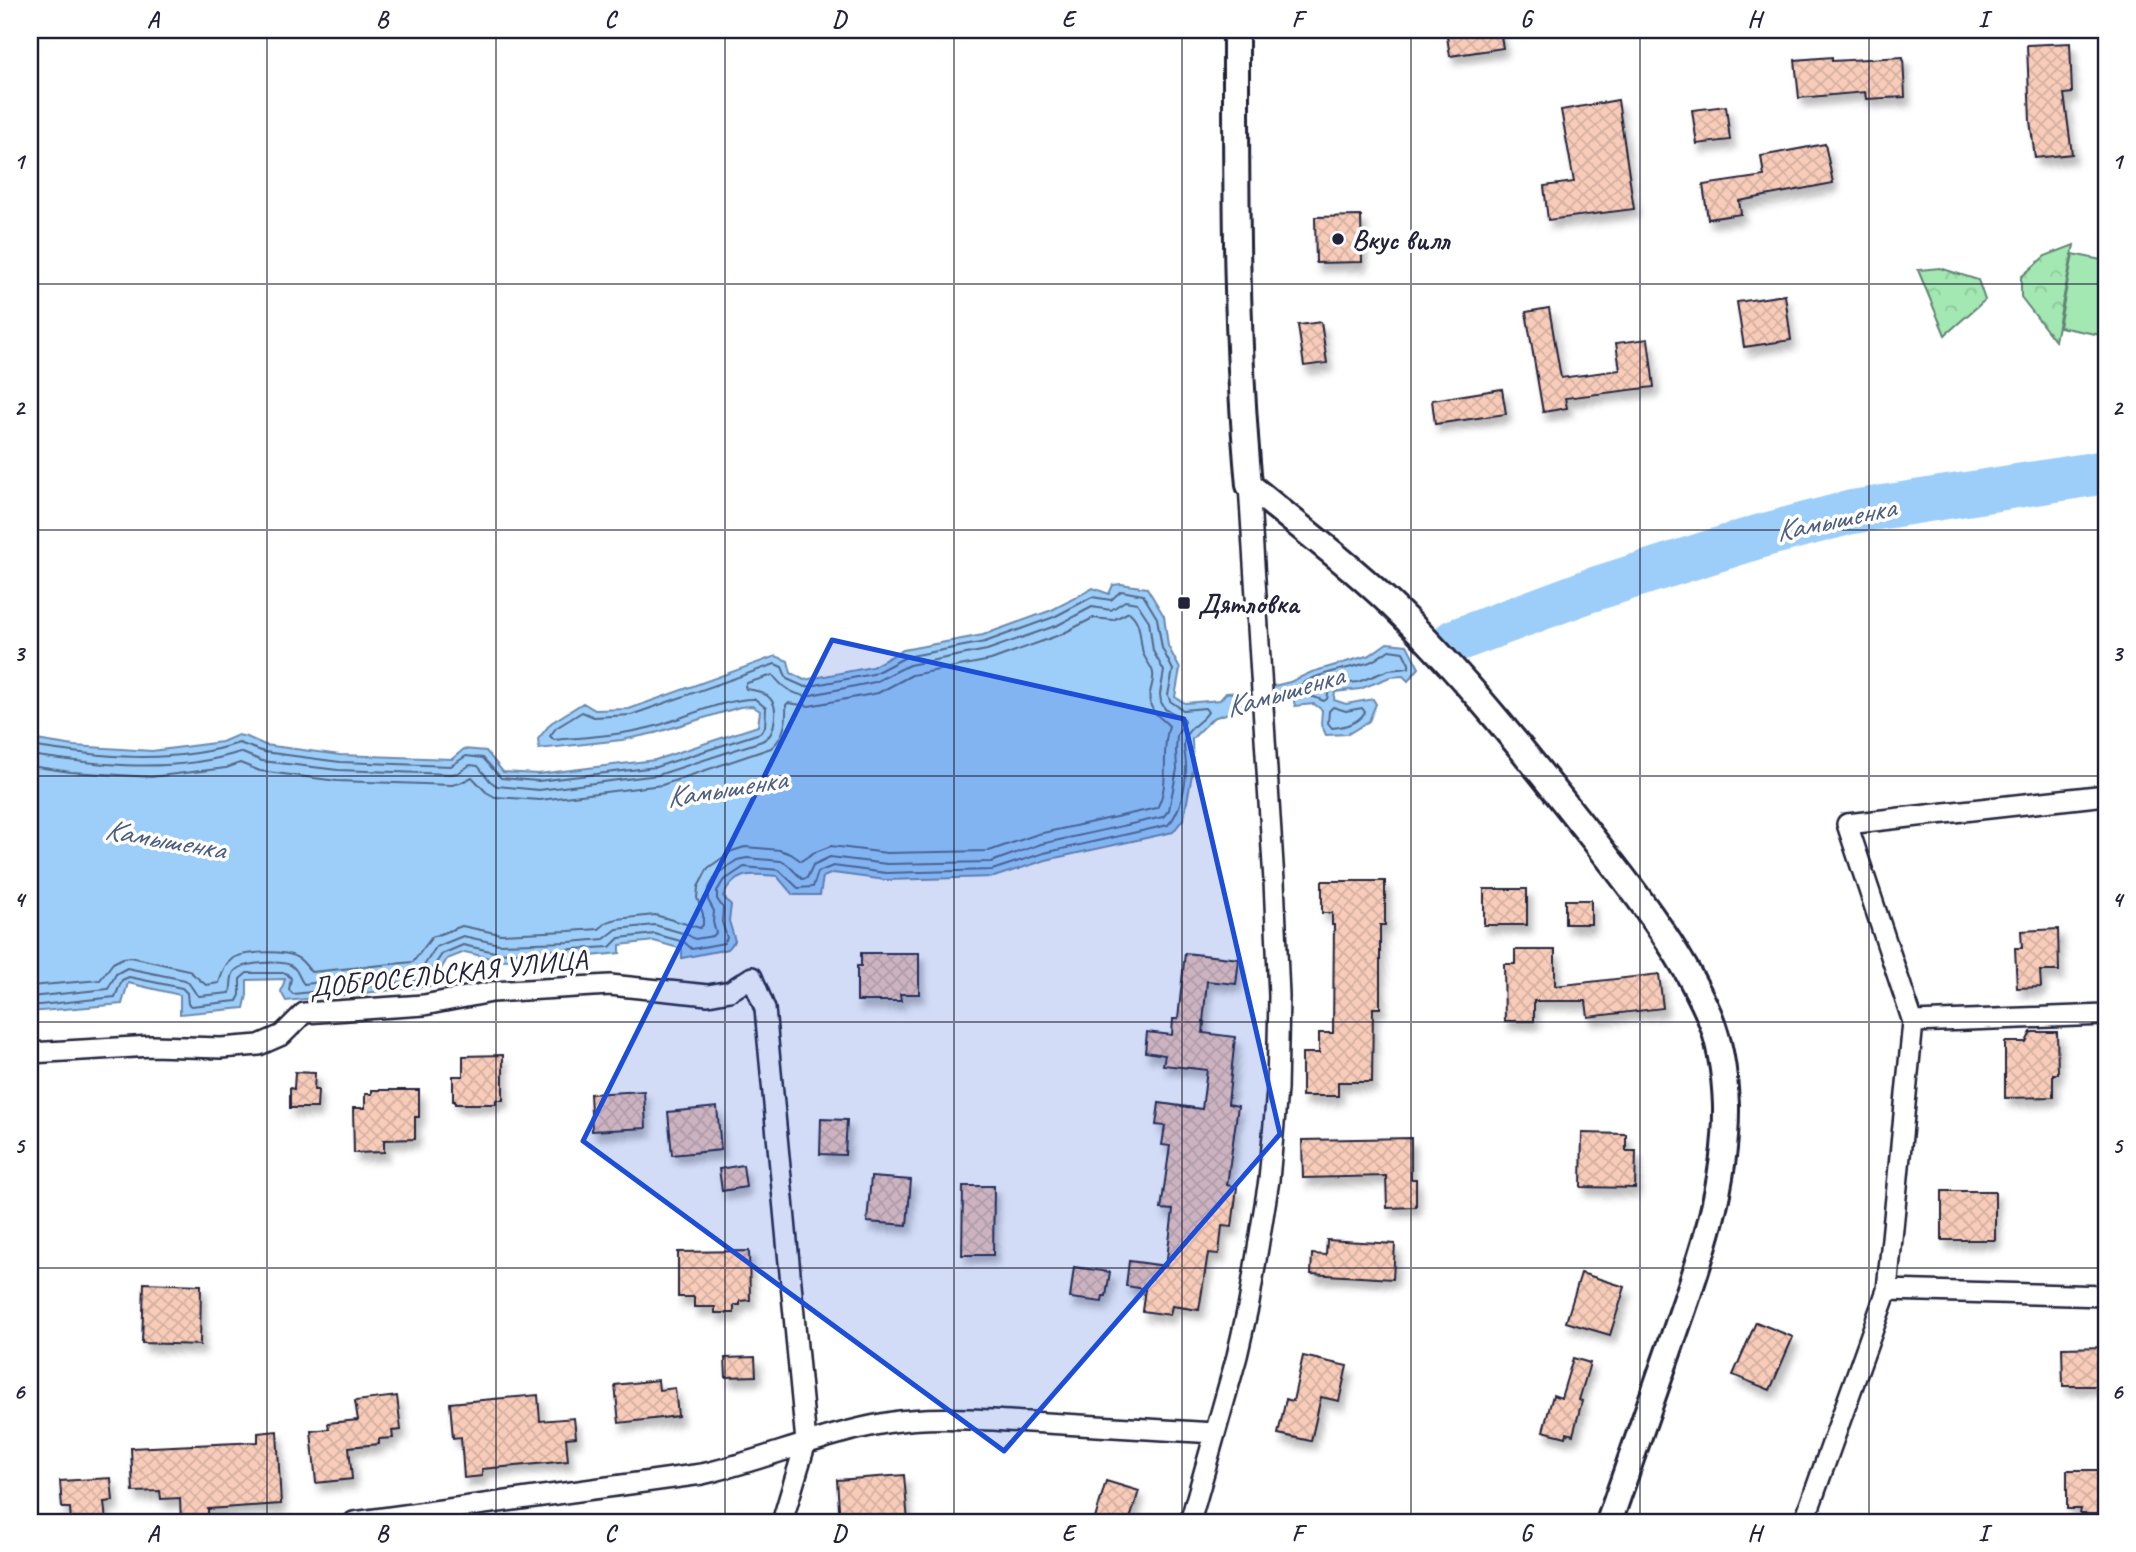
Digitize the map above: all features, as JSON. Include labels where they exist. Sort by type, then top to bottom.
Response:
[{"type":"street","points":[[1190,1522],[1237,1356],[1248,1303],[1269,1180],[1279,1044],[1279,996],[1266,751],[1250,485],[1242,399],[1236,215],[1237,30]]},
{"type":"street","points":[[1250,485],[1404,617],[1525,754],[1612,862],[1672,947],[1697,988],[1711,1019],[1724,1074],[1725,1140],[1720,1179],[1698,1267],[1609,1522]]},
{"type":"street","points":[[1804,1522],[1887,1290],[1913,1022],[1847,824],[2106,795]]},
{"type":"street","name":"ДОБРОСЕЛЬСКАЯ УЛИЦА","points":[[30,1053],[152,1046],[221,1048],[259,1045],[282,1035],[304,1013],[424,1005],[492,992],[610,985],[708,995],[730,991],[752,977],[765,1009],[806,1442]]},
{"type":"street","points":[[1913,1022],[2106,1014]]},
{"type":"street","points":[[1887,1290],[2106,1296]]},
{"type":"street","points":[[354,1522],[702,1474],[737,1466],[806,1442],[888,1423],[926,1419],[1215,1433]]},
{"type":"street","points":[[782,1522],[806,1442]]},
{"type":"highlighted area","points":[[832,640],[1184,719],[1280,1134],[1004,1451],[583,1141]]},
{"type":"green space","points":[[2074,245],[2055,341],[2021,297],[2021,277],[2045,256]]},
{"type":"green space","points":[[2073,254],[2106,261],[2106,336],[2059,327]]},
{"type":"green space","points":[[1940,268],[1978,280],[1985,300],[1945,335],[1918,270]]},
{"type":"water","points":[[1113,585],[1147,588],[1164,616],[1168,646],[1180,669],[1175,697],[1185,703],[1220,700],[1226,693],[1248,692],[1290,682],[1312,672],[1370,655],[1387,643],[1407,645],[1419,668],[1408,681],[1403,676],[1390,677],[1360,689],[1335,692],[1334,700],[1346,704],[1373,699],[1376,704],[1369,721],[1348,734],[1326,735],[1321,724],[1322,710],[1314,704],[1295,706],[1292,693],[1213,718],[1192,739],[1193,769],[1184,818],[1173,832],[1046,860],[994,877],[886,880],[833,873],[823,877],[820,895],[793,895],[777,876],[753,875],[739,878],[723,896],[731,905],[729,921],[735,941],[728,949],[682,958],[682,949],[654,941],[620,945],[620,953],[571,958],[498,960],[465,952],[447,959],[431,986],[286,1001],[281,992],[285,979],[247,980],[244,1008],[180,1014],[180,995],[128,983],[122,1004],[30,1012],[30,739],[74,746],[152,751],[222,742],[238,735],[265,745],[340,755],[452,759],[464,749],[486,751],[503,772],[538,774],[655,760],[758,726],[760,711],[752,706],[740,707],[655,733],[622,740],[539,749],[538,739],[551,723],[583,703],[595,710],[629,709],[776,656],[788,661],[791,673],[804,680],[872,667],[903,650],[983,635],[1052,610],[1093,588],[1109,594]]},
{"type":"building","points":[[1446,30],[1500,30],[1503,48],[1450,56]]},
{"type":"building","points":[[2070,43],[2072,93],[2064,94],[2072,154],[2035,158],[2030,121],[2027,45]]},
{"type":"building","points":[[1832,57],[1832,61],[1903,57],[1905,97],[1866,99],[1865,92],[1799,98],[1795,60]]},
{"type":"building","points":[[1618,100],[1634,209],[1548,220],[1544,186],[1574,182],[1561,110]]},
{"type":"building","points":[[1726,106],[1730,140],[1697,144],[1692,110]]},
{"type":"building","points":[[1825,144],[1833,183],[1739,201],[1741,214],[1708,219],[1703,185],[1764,176],[1761,156]]},
{"type":"building","points":[[1361,216],[1362,262],[1316,263],[1315,217]]},
{"type":"building","points":[[1785,295],[1791,340],[1744,347],[1737,302]]},
{"type":"building","points":[[1549,308],[1561,378],[1620,370],[1616,343],[1648,339],[1654,387],[1565,398],[1567,408],[1543,412],[1526,312]]},
{"type":"building","points":[[1321,322],[1327,363],[1304,366],[1298,325]]},
{"type":"building","points":[[1502,389],[1506,414],[1435,424],[1432,400]]},
{"type":"building","points":[[1322,881],[1385,881],[1385,925],[1380,925],[1380,1008],[1373,1008],[1372,1082],[1338,1082],[1338,1096],[1302,1096],[1302,1053],[1319,1053],[1319,1033],[1333,1033],[1334,925],[1332,913],[1322,913]]},
{"type":"building","points":[[1484,889],[1527,889],[1527,925],[1484,925]]},
{"type":"building","points":[[1565,900],[1591,900],[1591,924],[1565,924]]},
{"type":"building","points":[[2058,929],[2059,971],[2040,971],[2041,987],[2017,988],[2015,948],[2022,948],[2021,931]]},
{"type":"building","points":[[1515,950],[1555,950],[1555,986],[1659,974],[1663,1008],[1588,1017],[1586,1001],[1534,1001],[1534,1021],[1505,1021],[1504,964],[1515,964]]},
{"type":"building","points":[[861,953],[919,953],[919,994],[900,994],[901,1001],[857,1001],[857,966],[861,966]]},
{"type":"building","points":[[1185,953],[1239,959],[1236,984],[1207,981],[1203,1022],[1203,1033],[1235,1037],[1228,1104],[1238,1106],[1227,1185],[1237,1187],[1232,1227],[1222,1226],[1219,1254],[1208,1253],[1199,1310],[1172,1306],[1170,1315],[1142,1311],[1145,1289],[1126,1286],[1129,1261],[1166,1266],[1173,1210],[1161,1209],[1170,1146],[1162,1145],[1165,1126],[1156,1125],[1159,1103],[1202,1109],[1207,1070],[1163,1065],[1165,1055],[1145,1052],[1147,1032],[1172,1035],[1173,1019],[1178,1019]]},
{"type":"building","points":[[2031,1032],[2057,1032],[2058,1074],[2053,1074],[2053,1097],[2005,1098],[2005,1042],[2026,1042]]},
{"type":"building","points":[[503,1055],[503,1100],[496,1100],[496,1104],[455,1104],[453,1076],[463,1076],[463,1056]]},
{"type":"building","points":[[295,1072],[315,1073],[317,1108],[290,1108],[290,1088],[294,1089]]},
{"type":"building","points":[[372,1090],[419,1090],[419,1117],[415,1117],[415,1139],[384,1140],[384,1152],[354,1153],[353,1108],[365,1108],[365,1094],[372,1094]]},
{"type":"building","points":[[644,1091],[646,1128],[592,1131],[590,1094]]},
{"type":"building","points":[[717,1107],[721,1150],[672,1155],[668,1112]]},
{"type":"building","points":[[821,1119],[847,1120],[845,1155],[820,1154]]},
{"type":"building","points":[[1582,1133],[1626,1134],[1626,1151],[1636,1151],[1635,1188],[1581,1187]]},
{"type":"building","points":[[1411,1138],[1411,1179],[1416,1179],[1416,1207],[1387,1208],[1386,1176],[1303,1178],[1302,1140]]},
{"type":"building","points":[[743,1165],[746,1187],[722,1191],[719,1169]]},
{"type":"building","points":[[871,1177],[911,1180],[907,1225],[867,1222]]},
{"type":"building","points":[[963,1186],[994,1186],[993,1255],[962,1255]]},
{"type":"building","points":[[1942,1191],[1995,1191],[1995,1240],[1942,1240]]},
{"type":"building","points":[[1327,1240],[1395,1244],[1393,1279],[1311,1274],[1312,1254],[1326,1255]]},
{"type":"building","points":[[749,1251],[750,1300],[734,1305],[734,1313],[715,1313],[715,1307],[694,1307],[694,1297],[678,1297],[678,1252]]},
{"type":"building","points":[[1074,1267],[1110,1272],[1106,1296],[1103,1296],[1102,1302],[1070,1298]]},
{"type":"building","points":[[1581,1273],[1625,1287],[1610,1335],[1566,1322]]},
{"type":"building","points":[[144,1283],[201,1285],[200,1345],[142,1343]]},
{"type":"building","points":[[1756,1322],[1793,1337],[1770,1390],[1733,1375]]},
{"type":"building","points":[[2106,1347],[2106,1386],[2063,1386],[2062,1348]]},
{"type":"building","points":[[1303,1356],[1347,1366],[1339,1401],[1321,1397],[1311,1441],[1278,1434],[1286,1399],[1293,1401]]},
{"type":"building","points":[[755,1357],[756,1376],[726,1377],[725,1358]]},
{"type":"building","points":[[1573,1358],[1590,1363],[1579,1400],[1582,1401],[1573,1435],[1567,1433],[1566,1437],[1543,1431],[1553,1395],[1561,1398]]},
{"type":"building","points":[[658,1380],[659,1390],[675,1388],[678,1416],[619,1423],[615,1385]]},
{"type":"building","points":[[538,1395],[540,1421],[574,1418],[576,1437],[566,1438],[568,1461],[482,1469],[482,1476],[464,1478],[461,1437],[453,1438],[450,1403]]},
{"type":"building","points":[[397,1396],[401,1430],[392,1431],[393,1438],[379,1439],[379,1444],[349,1447],[352,1479],[316,1483],[311,1431],[329,1429],[328,1423],[358,1420],[355,1401]]},
{"type":"building","points":[[277,1431],[281,1504],[208,1509],[208,1522],[181,1522],[180,1498],[161,1499],[160,1491],[133,1492],[131,1448],[258,1442],[258,1433]]},
{"type":"building","points":[[2067,1470],[2106,1470],[2106,1514],[2080,1514],[2081,1509],[2067,1509]]},
{"type":"building","points":[[904,1475],[908,1522],[840,1522],[837,1480]]},
{"type":"building","points":[[111,1478],[113,1501],[104,1502],[106,1522],[71,1522],[70,1508],[62,1508],[60,1481]]},
{"type":"building","points":[[1106,1481],[1139,1491],[1129,1522],[1094,1522]]},
{"type":"waterway","name":"Камышенка","points":[[1454,641],[1588,591],[1761,536],[1852,512],[2106,472]]},
{"type":"place","name":"Вкус вилл","points":[[1338,239]]},
{"type":"place","name":"Дятловка","points":[[1184,603]]}]
